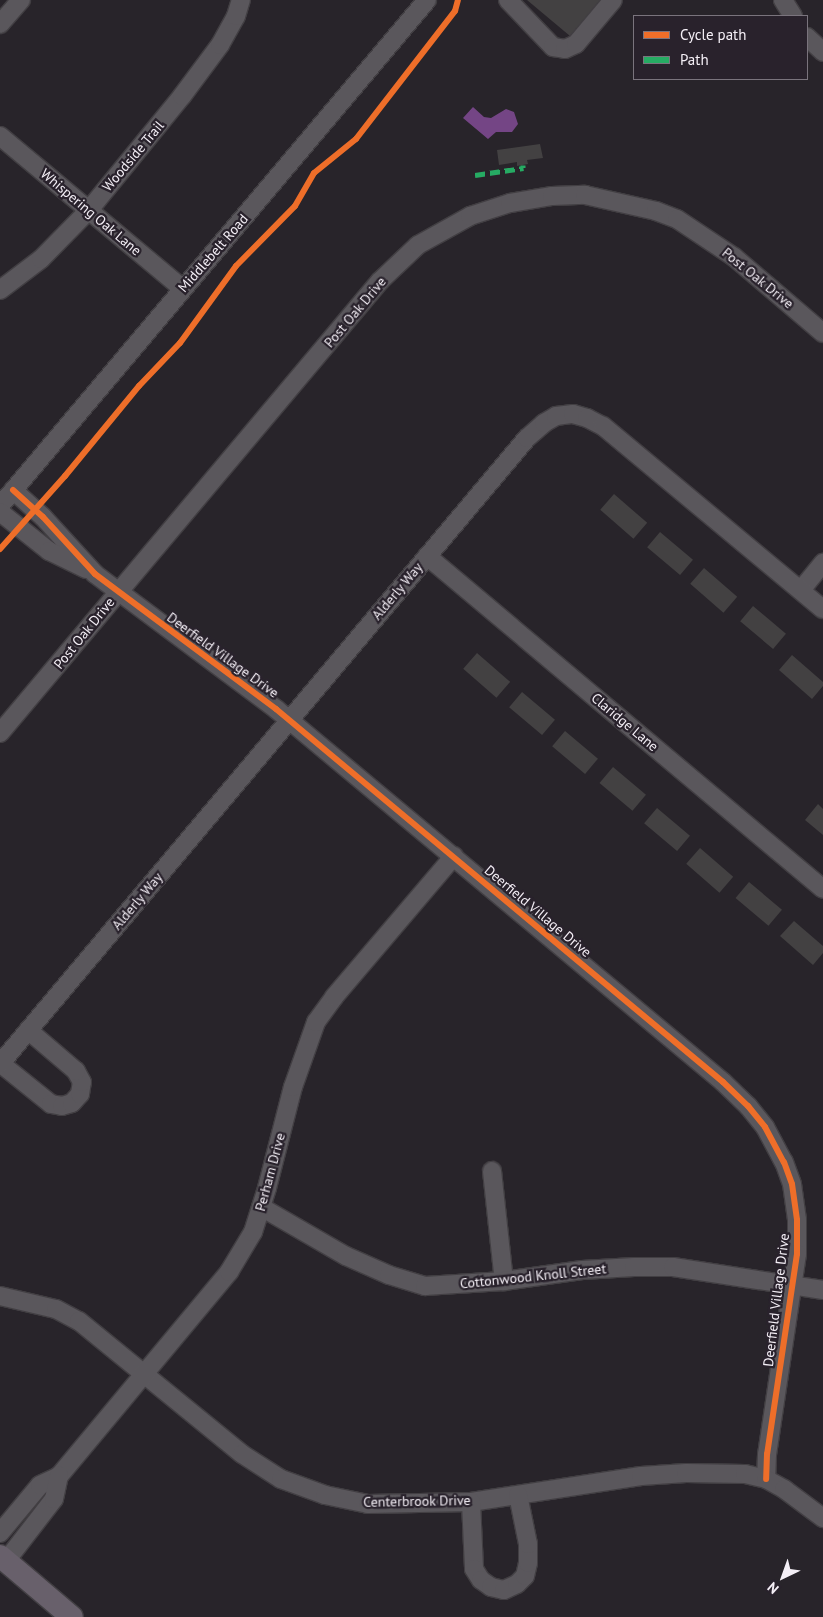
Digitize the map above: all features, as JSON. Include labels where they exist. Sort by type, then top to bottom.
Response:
[{"type":"main road","points":[[3,1559],[72,1617]]},
{"type":"street","points":[[0,24],[20,0]]},
{"type":"street","name":"Woodside Trail","points":[[0,290],[41,260],[89,210],[182,96],[220,45],[236,16],[241,0]]},
{"type":"street","name":"Middlebelt Road","points":[[0,506],[182,288],[427,0]]},
{"type":"street","points":[[508,0],[553,47],[565,50],[576,44],[613,0]]},
{"type":"street","points":[[783,0],[792,15]]},
{"type":"street","points":[[808,38],[823,52]]},
{"type":"street","name":"Whispering Oak Lane","points":[[0,136],[182,288]]},
{"type":"street","name":"Post Oak Drive","points":[[0,733],[380,281],[418,245],[475,214],[518,202],[552,196],[585,195],[656,210],[677,219],[734,257],[823,333]]},
{"type":"street","name":"Alderly Way","points":[[28,1030],[76,1071],[82,1082],[80,1094],[72,1103],[62,1106],[51,1104],[0,1063],[527,438],[544,422],[556,416],[573,414],[603,426],[823,609]]},
{"type":"street","name":"Deerfield Village Drive","points":[[13,490],[43,517],[95,574],[289,719],[723,1082],[754,1113],[770,1136],[792,1184],[798,1220],[797,1254],[767,1454],[766,1479]]},
{"type":"street","name":"Deerfield Village Drive","points":[[0,512],[49,551],[95,574]]},
{"type":"street","name":"Claridge Lane","points":[[427,556],[823,888]]},
{"type":"street","points":[[801,590],[823,563]]},
{"type":"street","name":"Perham Drive","points":[[0,1533],[40,1485],[59,1476],[229,1272],[253,1232],[293,1087],[316,1022],[334,997],[454,856]]},
{"type":"street","points":[[492,1171],[504,1280]]},
{"type":"street","name":"Cottonwood Knoll Street","points":[[261,1207],[346,1256],[389,1275],[425,1286],[504,1280],[582,1270],[673,1267],[823,1290]]},
{"type":"street","name":"Centerbrook Drive","points":[[0,1296],[56,1309],[79,1321],[242,1454],[281,1479],[325,1495],[368,1504],[471,1502],[641,1476],[686,1473],[745,1474],[766,1479],[784,1488],[823,1518]]},
{"type":"street","name":"Perham Drive","points":[[3,1559],[54,1499],[59,1476]]},
{"type":"street","points":[[471,1502],[474,1569],[481,1580],[491,1587],[504,1590],[517,1584],[524,1576],[528,1563],[528,1544],[518,1494]]},
{"type":"shaded area","points":[[473,107],[484,117],[491,118],[506,109],[514,112],[518,124],[512,132],[496,132],[488,139],[463,118]]},
{"type":"building","points":[[527,0],[600,0],[570,36]]},
{"type":"building","points":[[540,144],[543,158],[527,160],[528,164],[517,166],[517,162],[499,165],[497,150]]},
{"type":"building","points":[[614,494],[647,523],[633,539],[600,510]]},
{"type":"building","points":[[660,532],[693,560],[680,575],[647,547]]},
{"type":"building","points":[[704,568],[737,597],[723,613],[690,584]]},
{"type":"building","points":[[753,606],[786,634],[773,649],[740,621]]},
{"type":"building","points":[[477,653],[510,682],[496,698],[463,669]]},
{"type":"building","points":[[792,655],[823,682],[823,686],[812,699],[779,670]]},
{"type":"building","points":[[522,692],[555,720],[542,735],[509,707]]},
{"type":"building","points":[[565,731],[598,759],[585,774],[552,746]]},
{"type":"building","points":[[613,767],[646,795],[632,811],[600,783]]},
{"type":"building","points":[[818,804],[823,809],[823,835],[805,820]]},
{"type":"building","points":[[657,808],[690,836],[677,851],[644,823]]},
{"type":"building","points":[[700,848],[733,877],[719,893],[686,864]]},
{"type":"building","points":[[749,882],[782,910],[768,926],[736,898]]},
{"type":"building","points":[[794,921],[823,946],[823,953],[813,965],[780,936]]},
{"type":"marked path","points":[[475,175],[523,168],[523,165]]},
{"type":"cycle path","points":[[0,549],[65,476],[139,386],[180,343],[236,266],[295,206],[314,173],[356,139],[455,11],[458,0]]},
{"type":"cycle path","points":[[13,490],[43,517],[95,574],[276,709],[723,1082],[748,1106],[765,1127],[784,1162],[792,1184],[797,1220],[797,1254],[767,1454],[766,1479]]}]
